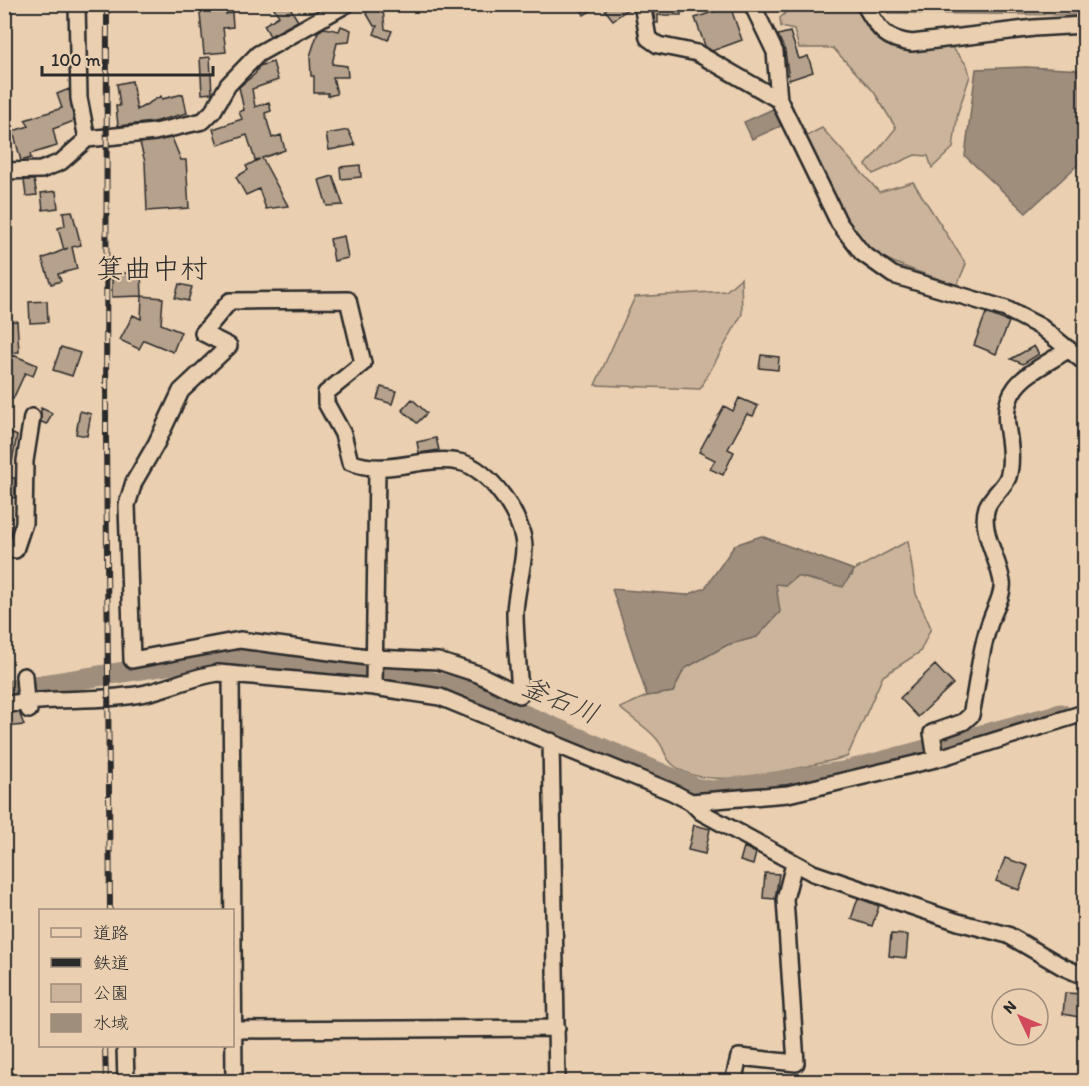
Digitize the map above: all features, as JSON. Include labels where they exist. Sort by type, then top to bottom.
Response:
[{"type":"street","points":[[77,4],[79,98],[87,139]]},
{"type":"street","points":[[4,171],[41,170],[61,162],[87,139],[155,132],[203,121],[213,111],[228,85],[258,54],[347,4]]},
{"type":"street","points":[[642,4],[648,38],[658,45],[697,53],[779,100]]},
{"type":"street","points":[[752,4],[775,52],[779,100],[839,223],[862,253],[893,275],[1006,309],[1041,327],[1084,362]]},
{"type":"street","points":[[864,4],[882,32],[894,40],[912,43],[1034,28],[1084,25]]},
{"type":"street","points":[[348,300],[363,363],[327,393],[326,403],[343,434],[350,462],[377,470],[440,461],[461,462],[483,474],[505,496],[524,547],[515,614],[520,695],[478,674],[438,661],[375,660],[240,640],[132,660],[127,505],[134,482],[156,444],[181,391],[229,346],[202,333],[230,301],[348,300]]},
{"type":"street","points":[[936,759],[932,733],[963,722],[971,715],[987,629],[1003,583],[986,521],[987,508],[992,497],[1008,478],[1009,438],[1005,408],[1010,394],[1032,371],[1069,348]]},
{"type":"street","points":[[15,550],[24,523],[25,461],[32,417]]},
{"type":"street","points":[[374,683],[377,470]]},
{"type":"street","points":[[231,674],[232,909]]},
{"type":"street","points":[[4,704],[26,699],[131,695],[149,692],[195,676],[231,674],[374,683],[440,697],[551,741],[692,802],[701,812],[794,864],[839,884],[1008,935],[1063,968],[1084,976]]},
{"type":"street","points":[[25,677],[29,710],[84,707]]},
{"type":"street","points":[[692,802],[788,794],[936,759],[1084,713]]},
{"type":"street","points":[[551,741],[557,1082]]},
{"type":"street","points":[[733,1082],[739,1058],[796,1063],[785,899],[794,864]]},
{"type":"street","points":[[234,1030],[557,1029]]},
{"type":"street","points":[[125,1047],[126,1082]]},
{"type":"street","points":[[233,1047],[234,1082]]},
{"type":"green space","points":[[794,5],[857,5],[879,35],[950,45],[967,65],[970,76],[958,112],[953,148],[932,168],[928,156],[915,155],[873,174],[866,165],[896,128],[874,92],[833,48],[799,48],[794,30],[781,27],[780,18]]},
{"type":"green space","points":[[884,5],[1084,5],[1084,15],[888,13]]},
{"type":"green space","points":[[822,128],[879,192],[913,182],[966,264],[957,285],[891,261],[861,239],[838,207],[806,136]]},
{"type":"green space","points":[[741,278],[742,314],[700,389],[595,385],[635,297],[726,291]]},
{"type":"green space","points":[[908,541],[916,594],[931,628],[920,652],[883,676],[847,757],[759,776],[712,778],[692,775],[676,767],[668,759],[653,735],[620,708],[647,696],[673,692],[684,669],[727,645],[757,637],[776,584],[786,585],[797,576],[819,582],[852,576],[854,570]]},
{"type":"water","points":[[1026,67],[1084,70],[1084,159],[1026,213],[965,156],[976,69]]},
{"type":"water","points":[[773,109],[781,126],[752,139],[744,122]]},
{"type":"water","points":[[761,536],[854,570],[843,587],[797,576],[786,585],[776,584],[780,612],[757,637],[727,645],[684,669],[673,692],[647,696],[612,589],[687,595],[705,588],[735,545]]},
{"type":"building","points":[[199,4],[227,4],[226,14],[232,13],[233,27],[223,28],[226,52],[204,54]]},
{"type":"building","points":[[280,4],[288,4],[298,21],[270,36],[264,25],[279,16],[274,8]]},
{"type":"building","points":[[361,4],[377,4],[382,12],[383,9],[385,29],[392,31],[388,40],[374,34],[377,26],[374,26]]},
{"type":"building","points":[[578,4],[602,4],[584,15]]},
{"type":"building","points":[[612,4],[632,4],[632,6],[613,20],[605,10]]},
{"type":"building","points":[[652,4],[681,4],[681,15],[658,15],[658,23],[655,23]]},
{"type":"building","points":[[730,6],[742,40],[712,51],[705,46],[695,18]]},
{"type":"building","points":[[341,26],[351,30],[349,42],[337,43],[332,64],[347,66],[348,77],[333,77],[337,94],[328,96],[328,93],[314,93],[314,76],[311,76],[310,56],[318,32],[324,28],[339,31]]},
{"type":"building","points":[[790,32],[799,59],[808,56],[813,72],[789,80],[785,51],[778,35]]},
{"type":"building","points":[[210,57],[212,93],[202,94],[200,58]]},
{"type":"building","points":[[273,62],[278,80],[252,89],[255,107],[269,102],[271,111],[265,113],[272,138],[281,135],[285,150],[262,158],[288,206],[266,209],[259,189],[246,195],[236,177],[248,170],[246,166],[260,159],[255,160],[247,135],[218,145],[213,129],[242,119],[239,112],[244,110],[239,87],[255,74],[259,66]]},
{"type":"building","points":[[132,81],[137,110],[161,96],[162,99],[183,94],[187,113],[153,122],[118,126],[116,106],[120,106],[117,84]]},
{"type":"building","points":[[69,89],[74,121],[53,129],[57,146],[30,154],[31,158],[21,161],[13,131],[29,126],[25,120],[62,108],[57,94]]},
{"type":"building","points":[[348,130],[355,145],[329,150],[326,134]]},
{"type":"building","points":[[172,138],[181,160],[186,160],[189,208],[147,211],[145,162],[140,143]]},
{"type":"building","points":[[360,165],[361,177],[341,179],[340,167]]},
{"type":"building","points":[[333,176],[343,205],[327,206],[319,180]]},
{"type":"building","points":[[24,180],[34,180],[37,195],[26,196]]},
{"type":"building","points":[[56,191],[58,208],[43,210],[41,193]]},
{"type":"building","points":[[72,211],[81,245],[72,247],[77,269],[58,274],[61,281],[51,284],[42,259],[64,250],[58,228],[65,226],[63,212]]},
{"type":"building","points":[[344,236],[348,258],[334,261],[330,239]]},
{"type":"building","points":[[112,273],[141,273],[142,296],[112,297]]},
{"type":"building","points":[[179,284],[192,287],[188,301],[175,298]]},
{"type":"building","points":[[142,296],[163,298],[161,324],[181,332],[173,352],[144,340],[139,349],[120,340],[133,315],[141,319]]},
{"type":"building","points":[[47,301],[48,322],[30,323],[29,302]]},
{"type":"building","points":[[986,313],[1009,322],[996,354],[974,345]]},
{"type":"building","points":[[17,321],[19,352],[4,353],[4,322]]},
{"type":"building","points":[[1034,346],[1039,354],[1023,364],[1011,359]]},
{"type":"building","points":[[61,347],[80,353],[72,376],[53,370]]},
{"type":"building","points":[[13,355],[37,365],[33,376],[25,373],[13,399],[4,395],[4,375]]},
{"type":"building","points":[[761,355],[779,357],[778,370],[759,368]]},
{"type":"building","points":[[381,387],[396,391],[392,404],[377,399]]},
{"type":"building","points":[[739,398],[758,406],[753,416],[747,414],[728,449],[734,452],[723,475],[710,469],[715,460],[699,452],[724,406],[733,411]]},
{"type":"building","points":[[412,399],[427,413],[417,423],[402,410]]},
{"type":"building","points":[[41,408],[52,413],[47,424],[41,422]]},
{"type":"building","points":[[80,411],[91,414],[87,436],[76,434]]},
{"type":"building","points":[[7,431],[17,436],[9,478],[4,478]]},
{"type":"building","points":[[436,438],[439,450],[419,453],[417,442]]},
{"type":"building","points":[[10,478],[15,478],[15,498],[7,497]]},
{"type":"building","points":[[935,665],[953,684],[918,717],[900,698]]},
{"type":"building","points":[[19,712],[24,725],[4,727],[4,714]]},
{"type":"building","points":[[694,825],[710,829],[705,854],[688,850]]},
{"type":"building","points":[[744,847],[756,853],[753,865],[740,861]]},
{"type":"building","points":[[1005,858],[1028,866],[1019,890],[996,881]]},
{"type":"building","points":[[765,873],[779,874],[775,899],[763,898]]},
{"type":"building","points":[[858,898],[879,906],[872,926],[851,919]]},
{"type":"building","points":[[891,934],[908,935],[906,958],[889,956]]},
{"type":"building","points":[[1065,993],[1084,994],[1084,1018],[1063,1014]]},
{"type":"waterway","name":"釜石川","points":[[4,691],[224,656],[394,673],[463,689],[695,788],[712,791],[843,772],[1061,714]]},
{"type":"railway","points":[[107,4],[106,436],[110,909]]},
{"type":"railway","points":[[105,1047],[106,1082]]},
{"type":"district","name":"箕曲中村","points":[[152,268]]}]
